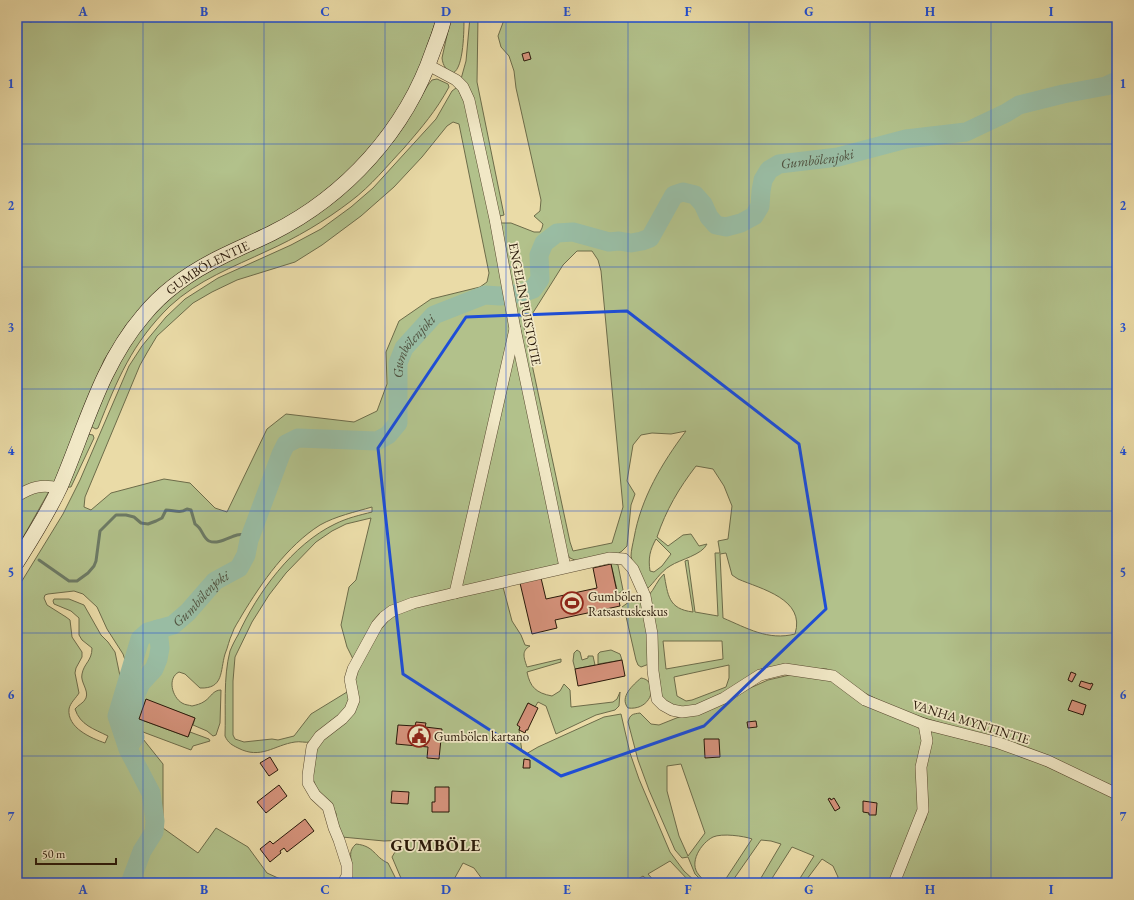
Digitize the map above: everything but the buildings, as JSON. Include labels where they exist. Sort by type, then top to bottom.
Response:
[{"type":"main road","name":"GUMBÖLENTIE","points":[[17,562],[59,488],[108,368],[125,338],[144,314],[191,273],[222,256],[273,233],[308,212],[334,194],[367,162],[391,134],[413,97],[428,65],[444,17]]},
{"type":"street","name":"ENGELIN PUISTOTIE","points":[[428,65],[456,80],[463,87],[469,100],[495,219],[515,329],[565,567]]},
{"type":"street","points":[[455,593],[515,329]]},
{"type":"street","points":[[17,496],[40,485],[59,488]]},
{"type":"street","name":"VANHA MYNTINTIE","points":[[343,883],[347,876],[347,865],[339,840],[328,807],[315,795],[308,783],[308,775],[312,747],[320,736],[342,719],[350,710],[354,700],[350,679],[353,669],[377,624],[392,612],[413,603],[609,558],[624,559],[632,569],[645,596],[652,634],[653,671],[657,699],[663,705],[672,710],[682,712],[697,710],[724,698],[760,675],[785,669],[833,676],[864,700],[924,724],[999,743],[1048,761],[1117,794]]},
{"type":"street","points":[[894,883],[923,810],[921,767],[927,741],[924,724]]},
{"type":"highlighted area","points":[[627,311],[799,444],[826,609],[704,726],[561,776],[403,674],[378,448],[466,317]]},
{"type":"green space","points":[[45,17],[437,17],[422,63],[408,94],[385,130],[363,158],[307,207],[155,293],[126,325],[104,360],[56,479],[17,548],[17,19],[31,22]]},
{"type":"green space","points":[[451,17],[464,17],[461,56],[457,70],[453,73],[448,71],[445,67],[442,58]]},
{"type":"green space","points":[[470,17],[478,17],[477,82],[504,215],[500,216],[496,213],[461,79],[466,61]]},
{"type":"green space","points":[[503,17],[1117,17],[1117,789],[1024,749],[896,709],[855,688],[827,669],[785,667],[715,700],[679,710],[662,700],[648,596],[664,574],[668,594],[674,604],[678,608],[693,612],[685,561],[688,560],[695,612],[718,616],[715,553],[720,553],[718,541],[728,539],[732,506],[724,486],[713,469],[696,466],[684,483],[664,518],[657,537],[668,546],[683,535],[691,534],[699,546],[707,544],[696,554],[666,568],[646,590],[635,569],[631,556],[637,523],[647,495],[661,468],[686,431],[671,434],[652,433],[641,435],[633,445],[627,481],[635,494],[631,505],[627,546],[616,555],[577,561],[570,558],[565,551],[499,223],[511,223],[534,232],[540,232],[543,224],[534,216],[540,211],[541,200],[516,88],[514,71],[509,56],[501,47],[498,36],[504,20]],"holes":[[[577,251],[592,251],[598,260],[601,271],[623,507],[612,543],[573,551],[524,327],[563,265]],[[656,539],[671,554],[662,566],[654,572],[650,571],[649,562],[651,551]],[[726,553],[732,575],[779,597],[788,604],[794,612],[797,622],[795,634],[785,636],[767,635],[723,618],[720,554]],[[663,641],[722,641],[723,659],[666,669]],[[729,665],[729,678],[726,687],[692,700],[686,701],[677,696],[674,677]]]},
{"type":"green space","points":[[437,79],[448,84],[449,87],[439,104],[404,148],[379,176],[358,195],[310,229],[204,281],[170,306],[145,334],[127,363],[98,428],[96,429],[90,426],[127,347],[159,307],[179,290],[217,265],[279,237],[393,142],[428,85],[432,80]]},
{"type":"green space","points":[[456,88],[458,89],[467,107],[559,559],[558,565],[503,587],[512,621],[521,635],[525,645],[530,646],[524,652],[527,667],[561,659],[561,662],[527,672],[530,682],[538,691],[552,696],[560,691],[564,684],[570,690],[571,707],[613,702],[617,699],[620,692],[619,706],[615,710],[596,715],[556,734],[546,706],[538,702],[535,707],[528,703],[518,725],[520,727],[519,730],[522,752],[526,754],[604,717],[621,714],[630,753],[639,779],[670,852],[684,871],[697,883],[691,883],[670,861],[648,874],[656,883],[651,883],[643,876],[632,883],[485,883],[474,868],[463,863],[452,883],[403,883],[392,857],[395,852],[405,845],[404,840],[384,841],[342,837],[336,824],[336,813],[317,790],[312,776],[311,742],[295,742],[267,751],[254,753],[238,748],[229,742],[225,736],[226,672],[228,661],[230,651],[255,603],[278,571],[305,544],[335,524],[349,518],[372,512],[372,507],[339,517],[320,525],[297,543],[286,554],[258,590],[235,626],[225,654],[220,678],[213,686],[208,688],[200,688],[185,674],[179,672],[175,675],[172,683],[173,692],[184,704],[192,706],[200,704],[214,692],[221,690],[220,723],[216,735],[213,736],[207,731],[193,725],[195,718],[146,700],[139,719],[188,737],[190,732],[209,739],[210,741],[193,746],[191,750],[135,729],[163,764],[163,828],[198,853],[216,828],[248,847],[267,873],[289,883],[17,883],[17,589],[63,514],[80,480],[129,366],[142,346],[166,317],[185,299],[218,278],[291,245],[321,229],[351,207],[373,188],[436,119],[452,91]],"holes":[[[453,122],[459,124],[489,273],[487,282],[480,287],[431,299],[399,321],[386,352],[387,384],[377,411],[354,422],[286,414],[267,429],[227,512],[215,508],[190,483],[164,479],[111,493],[91,510],[84,507],[85,497],[140,365],[157,336],[193,303],[212,292],[237,280],[295,262],[322,245],[361,216],[394,187],[422,157],[447,126]],[[371,518],[356,580],[349,587],[341,625],[347,647],[353,659],[347,692],[311,714],[294,736],[278,740],[272,739],[244,742],[235,739],[233,735],[233,681],[235,657],[252,622],[269,595],[286,573],[316,542],[332,531],[346,524]],[[74,591],[83,594],[97,607],[107,629],[123,654],[125,660],[125,675],[120,676],[115,652],[101,635],[84,605],[69,599],[54,599],[54,604],[71,611],[79,618],[79,635],[82,640],[92,648],[91,656],[84,667],[82,674],[82,680],[87,695],[84,701],[75,709],[80,719],[84,723],[108,736],[105,743],[81,731],[76,727],[69,716],[69,709],[79,693],[75,673],[82,657],[82,652],[72,637],[70,620],[47,605],[44,598],[45,595]]]},
{"type":"green space","points":[[87,434],[93,435],[94,438],[71,487],[67,487]]},
{"type":"green space","points":[[611,564],[618,565],[623,590],[618,594]]},
{"type":"green space","points":[[637,596],[640,596],[648,623],[649,664],[641,667],[638,665],[636,660],[625,612],[622,607]]},
{"type":"green space","points":[[577,650],[580,652],[582,660],[588,658],[588,656],[593,656],[595,665],[575,669],[573,661],[574,653]]},
{"type":"green space","points":[[611,650],[620,654],[622,660],[598,664],[598,654],[600,652]]},
{"type":"green space","points":[[794,674],[828,677],[913,723],[919,728],[922,735],[921,803],[891,883],[836,883],[838,877],[833,866],[822,859],[804,883],[797,883],[814,856],[792,847],[769,883],[758,883],[781,844],[761,840],[731,883],[723,883],[752,839],[727,835],[713,837],[700,848],[697,854],[695,859],[696,870],[708,883],[704,883],[695,874],[688,857],[682,858],[675,850],[649,790],[638,760],[628,722],[630,717],[634,714],[640,713],[651,724],[659,725],[768,680]],"holes":[[[681,764],[705,833],[688,856],[679,836],[667,791],[667,766]]]},
{"type":"green space","points":[[641,678],[647,680],[650,684],[651,695],[643,705],[636,708],[628,708],[625,700],[626,696],[631,688]]},
{"type":"green space","points":[[932,731],[1020,754],[1117,799],[1117,883],[897,883],[907,855],[926,819],[927,804],[925,768],[930,734]]},
{"type":"green space","points":[[356,844],[371,849],[383,861],[388,863],[398,883],[350,883],[352,877],[351,852]]},
{"type":"waterway","name":"Gumbölenjoki","points":[[130,883],[142,851],[154,832],[155,821],[151,793],[128,749],[117,716],[140,639],[148,632],[173,625],[188,612],[215,581],[239,568],[246,555],[249,540],[286,444],[298,438],[377,441],[388,435],[398,423],[398,363],[404,348],[434,315],[485,295],[500,296],[522,293],[533,289],[540,279],[539,255],[544,243],[557,233],[573,232],[609,242],[619,241],[631,243],[642,241],[650,238],[674,195],[683,192],[695,195],[703,204],[709,217],[716,225],[726,227],[741,223],[754,216],[760,206],[763,180],[769,170],[779,164],[838,157],[906,139],[966,132],[1006,113],[1019,105],[1063,94],[1106,86],[1117,81]]},
{"type":"waterway","points":[[39,560],[69,581],[77,581],[88,573],[94,566],[100,531],[116,515],[134,517],[141,523],[148,524],[162,518],[166,510],[179,512],[187,509],[191,510],[195,524],[200,528],[209,541],[216,542],[239,535],[250,536]]},
{"type":"waterway","points":[[128,748],[135,737],[132,728],[136,694],[141,683],[154,669],[158,659],[160,648],[158,629]]},
{"type":"place","name":"Gumbölen Ratsastuskeskus","points":[[572,603]]},
{"type":"place","name":"Gumbölen kartano","points":[[419,736]]},
{"type":"district","name":"GUMBÖLE","points":[[436,845]]}]
